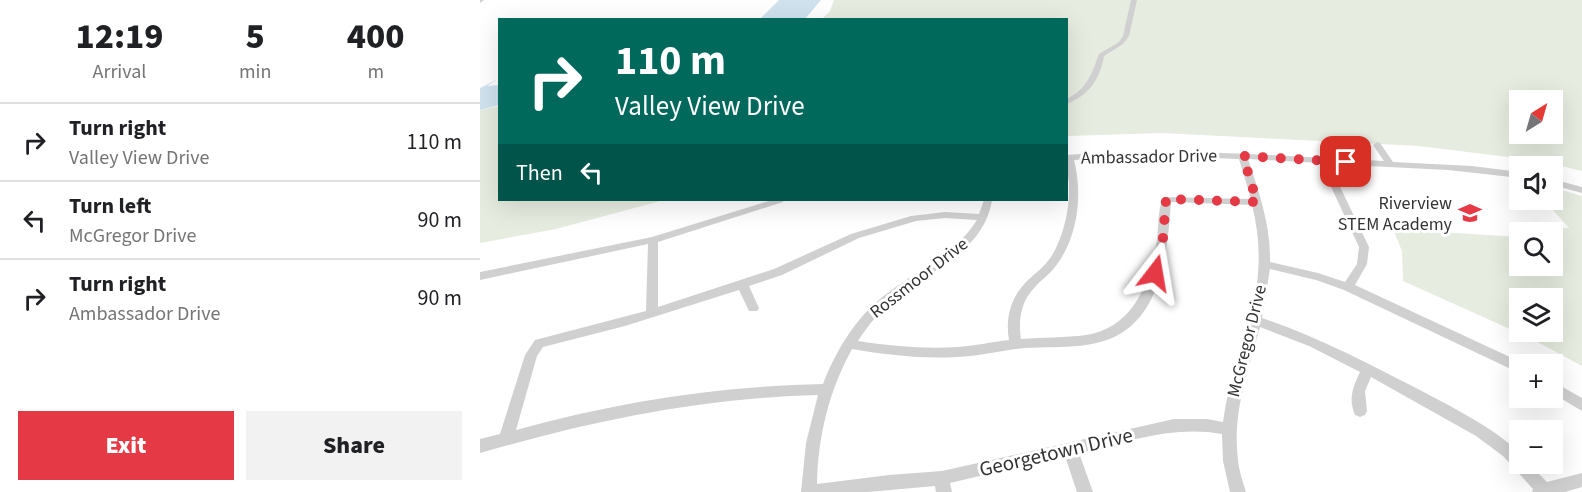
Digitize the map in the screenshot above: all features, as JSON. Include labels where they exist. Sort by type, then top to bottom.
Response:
[{"type":"street","points":[[1068,101],[1087,89],[1097,73],[1101,55],[1121,43],[1126,36],[1134,0]]},
{"type":"street","points":[[1377,145],[1390,164]]},
{"type":"street","name":"Ambassador Drive","points":[[1068,158],[1160,153],[1390,164],[1509,173]]},
{"type":"street","name":"McGregor Drive","points":[[1238,492],[1231,464],[1228,429],[1232,400],[1261,296],[1265,264],[1264,234],[1243,156]]},
{"type":"street","points":[[1016,344],[1013,320],[1019,300],[1028,286],[1055,261],[1067,231],[1073,197],[1073,169],[1068,158]]},
{"type":"street","points":[[1323,161],[1364,247],[1362,264],[1347,286]]},
{"type":"street","points":[[1563,186],[1582,190]]},
{"type":"street","points":[[849,344],[905,352],[933,352],[1092,339],[1110,333],[1125,324],[1140,306],[1155,273],[1163,238],[1166,199],[1257,202]]},
{"type":"street","points":[[480,276],[653,240],[777,201]]},
{"type":"street","name":"Rossmoor Drive","points":[[811,492],[814,445],[827,389],[849,344],[876,309],[904,285],[953,254],[970,237],[983,217],[988,201]]},
{"type":"street","points":[[506,438],[531,355],[539,343],[652,314],[778,272],[855,236],[915,218],[945,215],[983,217]]},
{"type":"street","points":[[652,314],[653,240]]},
{"type":"street","points":[[1265,264],[1347,286],[1509,362]]},
{"type":"street","points":[[742,284],[753,308]]},
{"type":"street","points":[[1254,320],[1318,345],[1368,369],[1476,427],[1509,452]]},
{"type":"street","points":[[1360,411],[1358,391],[1368,369]]},
{"type":"street","points":[[480,446],[592,417],[673,401],[759,391],[827,389]]},
{"type":"street","points":[[1563,393],[1582,405]]},
{"type":"street","name":"Georgetown Drive","points":[[811,492],[898,481],[943,485],[1070,448],[1174,424],[1207,424],[1228,429]]},
{"type":"street","points":[[1070,448],[1085,492]]},
{"type":"street","points":[[1529,474],[1543,491],[1582,480]]},
{"type":"shaded area","points":[[834,0],[1582,0],[1582,171],[1563,166],[1563,156],[1509,157],[1419,146],[1162,133],[1068,136],[1068,18],[823,18],[830,11]]},
{"type":"shaded area","points":[[498,106],[498,201],[660,201],[556,229],[480,243],[480,110]]},
{"type":"shaded area","points":[[1563,190],[1582,196],[1582,366],[1537,342],[1563,342],[1563,288],[1509,288],[1509,329],[1403,281],[1402,251],[1393,229],[1509,236],[1509,276],[1563,276],[1563,228],[1569,228],[1553,210],[1563,210]]},
{"type":"water","points":[[779,0],[821,0],[806,18],[761,18]]},
{"type":"water","points":[[498,79],[487,86],[498,85],[498,105],[480,110],[480,88]]},
{"type":"place","name":"Riverview STEM Academy","points":[[1470,213]]},
{"type":"route","points":[[1155,273],[1163,238],[1166,199],[1257,202],[1243,156],[1346,162]]}]
